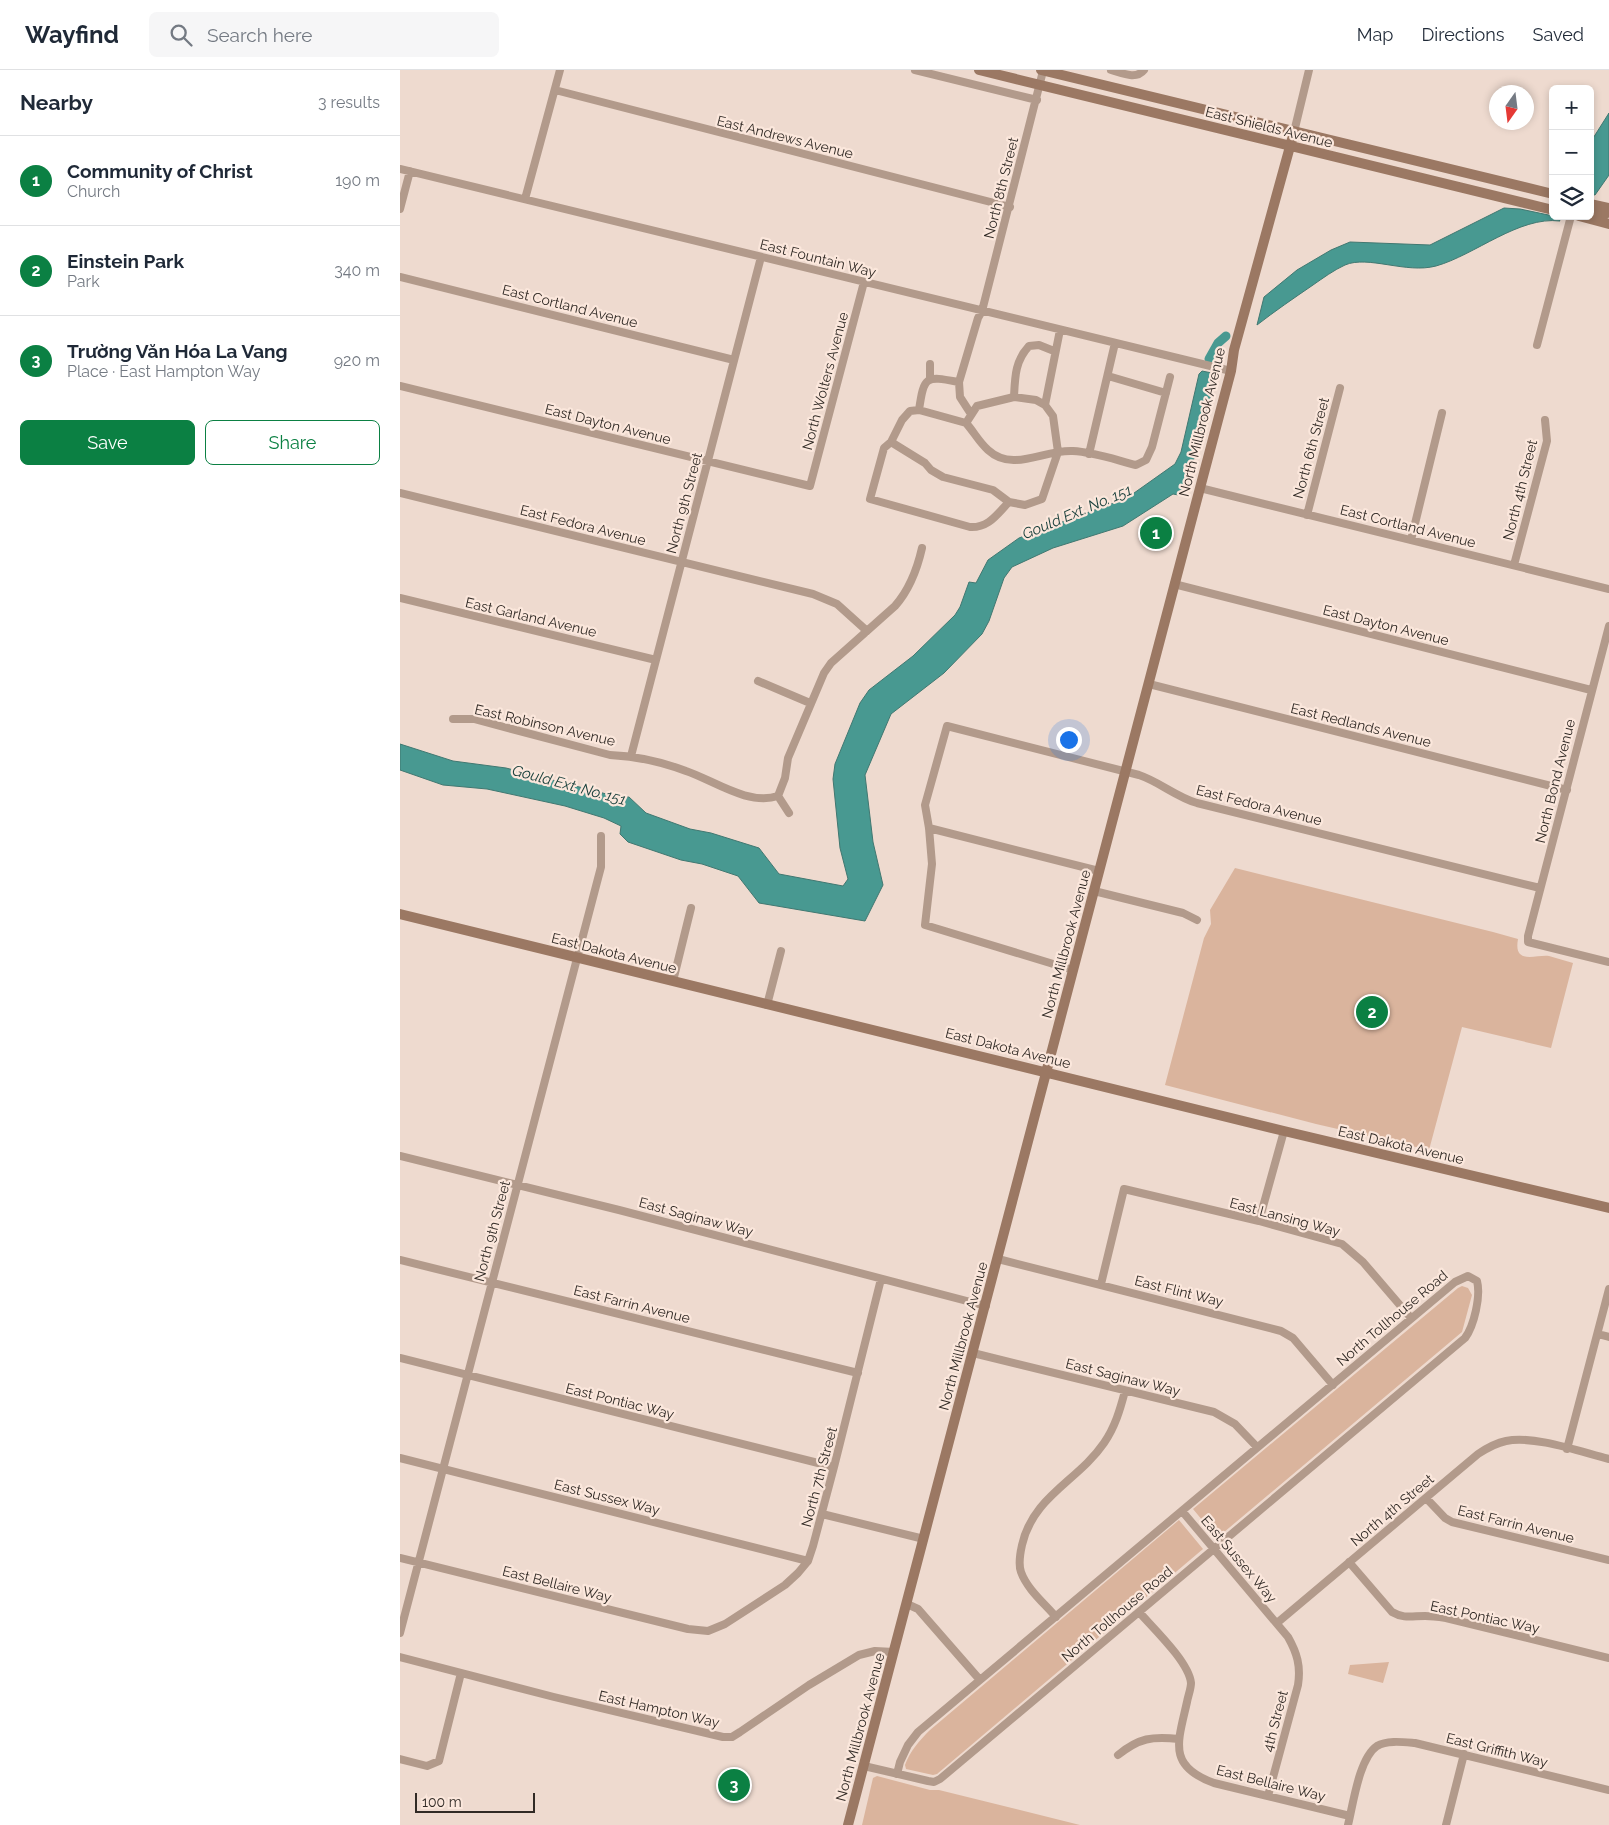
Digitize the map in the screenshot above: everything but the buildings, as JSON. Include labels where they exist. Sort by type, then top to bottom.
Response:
[{"type":"street","points":[[526,199],[560,70]]},
{"type":"street","points":[[915,70],[1037,100]]},
{"type":"street","name":"East Shields Avenue","points":[[979,70],[1549,209]]},
{"type":"street","name":"North 8th Street","points":[[959,382],[978,318],[982,311],[1010,207],[1037,100],[1042,70]]},
{"type":"street","name":"East Shields Avenue","points":[[1042,70],[1549,194]]},
{"type":"street","points":[[1111,70],[1132,75],[1142,72]]},
{"type":"street","name":"North Millbrook Avenue","points":[[848,1825],[1231,371],[1234,350],[1291,146],[1309,70]]},
{"type":"street","name":"East Andrews Avenue","points":[[555,90],[1010,207]]},
{"type":"street","name":"East Fountain Way","points":[[400,169],[1231,371]]},
{"type":"street","points":[[400,209],[410,171]]},
{"type":"street","points":[[1471,189],[1492,187],[1540,198],[1549,195]]},
{"type":"street","points":[[1594,205],[1609,210]]},
{"type":"street","points":[[1594,212],[1605,214],[1609,210]]},
{"type":"street","points":[[1537,345],[1569,220]]},
{"type":"street","points":[[1594,220],[1609,224]]},
{"type":"street","name":"North 9th Street","points":[[631,756],[761,257]]},
{"type":"street","name":"East Cortland Avenue","points":[[400,277],[734,360]]},
{"type":"street","name":"North Wolters Avenue","points":[[810,486],[864,282]]},
{"type":"street","points":[[1045,405],[1054,362],[1054,352],[1060,330]]},
{"type":"street","points":[[1089,454],[1115,343]]},
{"type":"street","points":[[1014,397],[1015,373],[1024,352],[1029,346],[1039,345],[1054,352]]},
{"type":"street","points":[[930,364],[930,379]]},
{"type":"street","points":[[1108,376],[1166,393]]},
{"type":"street","points":[[919,410],[922,388],[926,381],[934,377],[959,382],[960,397],[971,414]]},
{"type":"street","points":[[1009,502],[990,522],[981,527],[970,527],[870,499],[881,454],[884,448],[891,442],[902,420],[910,411],[919,410],[966,423],[977,439],[995,456],[1016,460],[1072,450],[1136,465],[1146,460],[1152,447],[1170,377]]},
{"type":"street","name":"East Dayton Avenue","points":[[400,386],[810,486]]},
{"type":"street","name":"North 6th Street","points":[[1307,514],[1340,388]]},
{"type":"street","points":[[891,442],[925,463],[931,470],[943,477],[993,490],[1009,502],[1025,505],[1042,499],[1058,452],[1053,416],[1045,405],[1036,400],[1014,397],[977,406],[966,423]]},
{"type":"street","points":[[1411,540],[1442,413]]},
{"type":"street","name":"North 4th Street","points":[[1514,565],[1547,441],[1545,420]]},
{"type":"street","name":"East Cortland Avenue","points":[[1200,488],[1609,589]]},
{"type":"street","name":"East Fedora Avenue","points":[[400,494],[813,594],[826,599],[846,611],[867,630]]},
{"type":"street","points":[[778,796],[785,778],[788,758],[810,703],[830,663],[904,596],[912,583],[922,548]]},
{"type":"street","name":"East Dayton Avenue","points":[[1174,584],[1591,690]]},
{"type":"street","name":"East Garland Avenue","points":[[400,598],[656,660]]},
{"type":"street","name":"North Bond Avenue","points":[[1609,626],[1528,936],[1528,942],[1609,962]]},
{"type":"street","points":[[758,681],[810,703]]},
{"type":"street","name":"East Redlands Avenue","points":[[1148,684],[1567,790]]},
{"type":"street","name":"East Robinson Avenue","points":[[453,719],[474,719],[610,755],[631,756]]},
{"type":"street","name":"East Fedora Avenue","points":[[929,828],[925,805],[947,726],[1126,771],[1156,782],[1180,797],[1197,804],[1540,888]]},
{"type":"street","points":[[631,756],[687,771],[750,796],[769,799],[778,796]]},
{"type":"street","points":[[778,796],[789,813]]},
{"type":"street","points":[[1073,970],[925,925],[932,864],[929,828],[1099,872]]},
{"type":"street","name":"North 9th Street","points":[[400,1633],[466,1375],[601,867],[601,836]]},
{"type":"street","points":[[1094,891],[1182,912],[1197,920]]},
{"type":"street","points":[[673,981],[691,908]]},
{"type":"street","name":"East Dakota Avenue","points":[[400,914],[1284,1131],[1609,1208]]},
{"type":"street","points":[[767,1005],[781,951]]},
{"type":"street","points":[[1259,1221],[1284,1131]]},
{"type":"street","name":"East Saginaw Way","points":[[400,1156],[629,1213],[986,1306]]},
{"type":"street","name":"East Lansing Way","points":[[1101,1284],[1124,1189],[1259,1221],[1342,1244],[1363,1262],[1411,1318]]},
{"type":"street","name":"East Flint Way","points":[[998,1259],[1281,1330],[1293,1338],[1333,1384]]},
{"type":"street","name":"East Farrin Avenue","points":[[400,1260],[858,1373]]},
{"type":"street","name":"North Tollhouse Road","points":[[864,1766],[897,1774],[928,1781],[934,1782],[940,1779],[1465,1338],[1470,1332],[1479,1294],[1477,1281],[1468,1276],[1461,1278],[1411,1318],[918,1732],[908,1745],[897,1774]]},
{"type":"street","name":"North 7th Street","points":[[708,1631],[725,1624],[785,1585],[808,1561],[822,1514],[881,1279]]},
{"type":"street","points":[[1609,1289],[1567,1449],[1609,1459]]},
{"type":"street","points":[[1598,1334],[1609,1337]]},
{"type":"street","name":"East Saginaw Way","points":[[973,1353],[1214,1412],[1235,1424],[1257,1447]]},
{"type":"street","name":"East Pontiac Way","points":[[400,1358],[834,1467]]},
{"type":"street","points":[[1056,1617],[1026,1584],[1020,1570],[1022,1543],[1033,1517],[1042,1504],[1104,1445],[1118,1417],[1125,1391]]},
{"type":"street","name":"North 4th Street","points":[[1277,1623],[1478,1454],[1492,1446],[1507,1441],[1524,1440],[1567,1449]]},
{"type":"street","name":"East Sussex Way","points":[[400,1458],[808,1561]]},
{"type":"street","points":[[1051,1483],[1057,1489]]},
{"type":"street","name":"East Farrin Avenue","points":[[1426,1498],[1445,1518],[1452,1522],[1609,1560]]},
{"type":"street","name":"East Sussex Way","points":[[1182,1511],[1277,1623]]},
{"type":"street","points":[[822,1514],[924,1539]]},
{"type":"street","name":"East Bellaire Way","points":[[400,1558],[688,1629],[708,1631]]},
{"type":"street","name":"East Pontiac Way","points":[[1350,1562],[1392,1612],[1399,1616],[1406,1618],[1424,1616],[1446,1618],[1609,1658]]},
{"type":"street","points":[[907,1604],[918,1609],[980,1680]]},
{"type":"street","name":"East Bellaire Way","points":[[1139,1612],[1183,1662],[1191,1683],[1179,1739],[1180,1758],[1188,1769],[1200,1778],[1214,1783],[1350,1816]]},
{"type":"street","name":"4th Street","points":[[1268,1796],[1300,1673],[1296,1652],[1288,1637],[1277,1623]]},
{"type":"street","name":"East Hampton Way","points":[[400,1657],[723,1738],[732,1737],[809,1685],[859,1655],[875,1651],[894,1652]]},
{"type":"street","points":[[400,1759],[427,1766],[439,1761],[462,1673]]},
{"type":"street","points":[[1118,1755],[1138,1741],[1150,1738],[1179,1739]]},
{"type":"street","name":"East Griffith Way","points":[[1350,1816],[1364,1764],[1369,1754],[1378,1746],[1394,1742],[1415,1742],[1609,1790]]},
{"type":"street","points":[[1446,1825],[1464,1754]]},
{"type":"street","points":[[1348,1825],[1350,1816]]},
{"type":"shaded area","points":[[1235,868],[1518,939],[1517,947],[1522,956],[1549,956],[1573,963],[1551,1048],[1462,1027],[1429,1150],[1316,1124],[1165,1085],[1204,938],[1211,924],[1210,910]]},
{"type":"shaded area","points":[[1462,1286],[1468,1288],[1472,1295],[1462,1332],[1217,1538],[1193,1509]]},
{"type":"shaded area","points":[[1179,1520],[1203,1549],[937,1774],[933,1775],[906,1769],[905,1765],[912,1751],[930,1730]]},
{"type":"shaded area","points":[[1389,1662],[1383,1683],[1348,1674],[1350,1665]]},
{"type":"shaded area","points":[[877,1776],[1080,1825],[862,1825],[873,1778]]},
{"type":"water","points":[[1609,113],[1609,175],[1595,195],[1594,195],[1594,137]]},
{"type":"water","points":[[1504,208],[1520,209],[1549,215],[1549,220],[1560,221],[1544,221],[1529,224],[1451,261],[1436,266],[1412,268],[1365,262],[1354,262],[1345,265],[1257,325],[1264,297],[1297,270],[1331,250],[1350,242],[1430,245]]},
{"type":"water","points":[[1202,371],[1212,373],[1215,379],[1184,496],[1173,494],[1123,526],[1053,548],[1012,567],[1004,578],[989,621],[982,634],[944,673],[891,714],[865,775],[873,842],[883,885],[865,921],[759,903],[738,876],[702,864],[681,860],[628,842],[620,834],[621,826],[604,818],[565,806],[487,789],[443,785],[400,770],[400,744],[453,761],[506,768],[618,797],[629,797],[646,813],[690,829],[711,833],[759,848],[779,874],[843,886],[848,879],[840,848],[833,779],[835,764],[860,703],[869,690],[913,656],[955,615],[969,582],[976,583],[988,560],[1019,538],[1127,498],[1175,464],[1181,452],[1199,374]]},
{"type":"waterway","name":"Gould Ext. No. 151","points":[[1209,359],[1218,343],[1226,336]]},
{"type":"place","name":"Community of Christ","points":[[1156,533]]},
{"type":"place","name":"Einstein Park","points":[[1372,1012]]},
{"type":"place","name":"Trường Văn Hóa La Vang","points":[[734,1785]]}]
